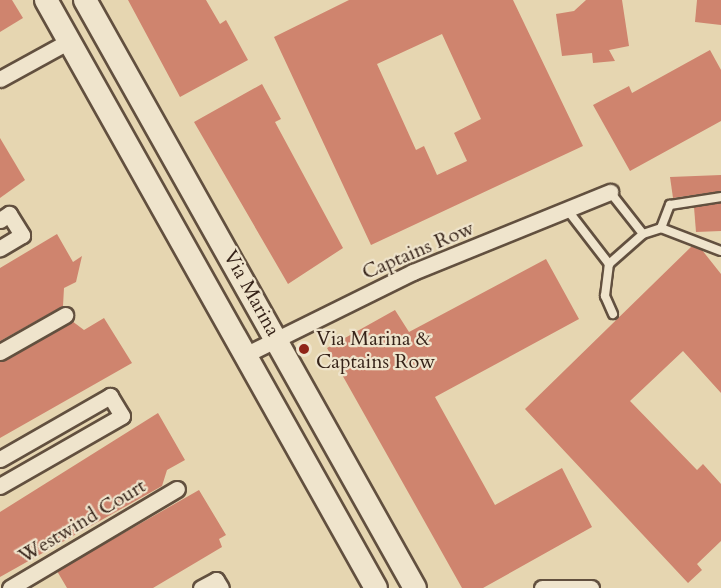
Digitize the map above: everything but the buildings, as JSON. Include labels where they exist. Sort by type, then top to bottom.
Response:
[{"type":"street","name":"Via Marina","points":[[46,0],[376,588]]},
{"type":"street","name":"Via Marina","points":[[85,0],[415,588]]},
{"type":"street","points":[[0,79],[69,41]]},
{"type":"street","name":"Captains Row","points":[[245,355],[412,272],[568,212],[610,192]]},
{"type":"street","points":[[0,220],[9,214],[22,235],[0,248]]},
{"type":"street","points":[[0,352],[65,315]]},
{"type":"street","points":[[0,459],[110,396],[122,416],[0,486]]},
{"type":"street","name":"Westwind Court","points":[[10,588],[177,489]]},
{"type":"street","points":[[201,588],[216,580],[221,588]]},
{"type":"street","points":[[542,588],[591,588]]},
{"type":"lane","points":[[610,192],[644,234]]},
{"type":"lane","points":[[661,228],[670,205],[721,197]]},
{"type":"lane","points":[[568,212],[609,264]]},
{"type":"lane","points":[[614,314],[605,296],[609,264],[644,234],[661,228],[721,251]]},
{"type":"place","name":"Via Marina & Captains Row","points":[[304,349]]}]
